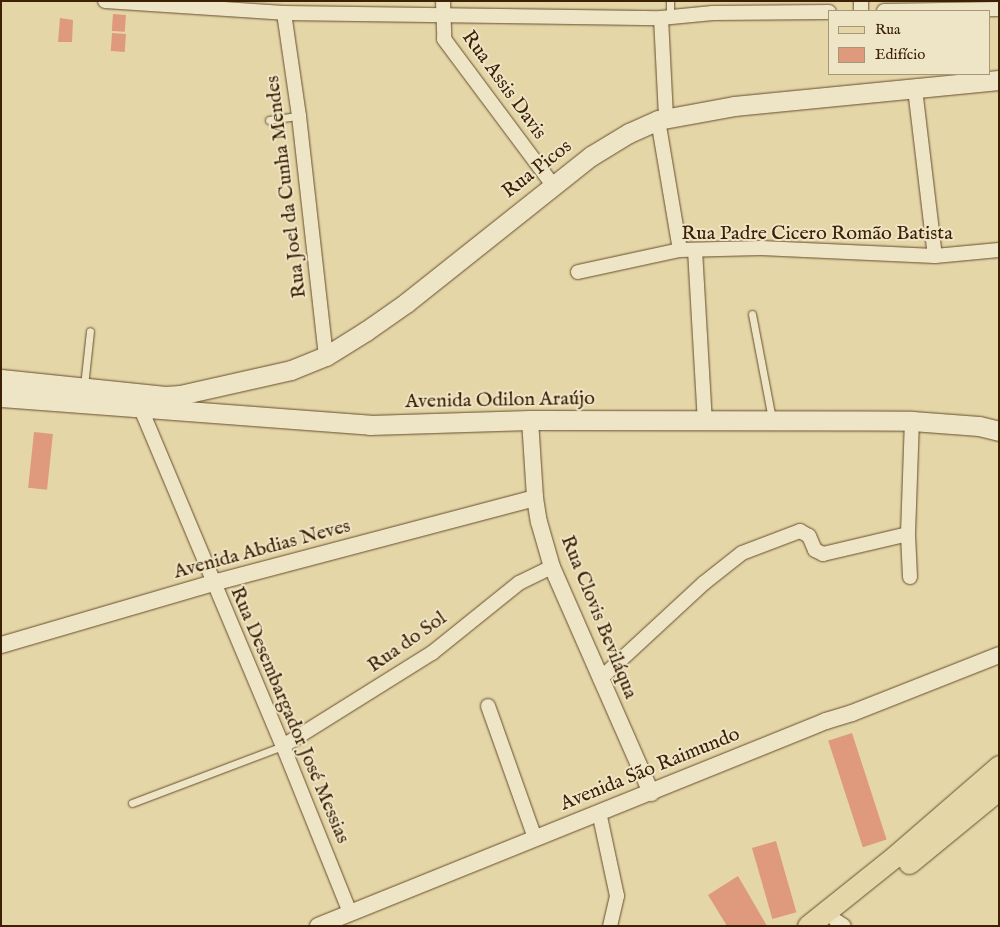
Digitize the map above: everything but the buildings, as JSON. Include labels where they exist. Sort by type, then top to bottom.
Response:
[{"type":"main road","name":"Rua Picos","points":[[143,399],[180,395],[291,370],[326,356],[406,303],[553,184],[610,144],[662,118],[752,104],[999,80]]},
{"type":"main road","name":"Avenida Odilon Araújo","points":[[1,378],[84,386],[143,399],[370,425],[530,420],[705,422],[912,421],[979,426],[999,431]]},
{"type":"main road","name":"Avenida Odilon Araújo","points":[[1,398],[143,399]]},
{"type":"main road","points":[[837,924],[992,792],[999,766]]},
{"type":"main road","points":[[808,926],[894,857],[992,792]]},
{"type":"street","points":[[105,1],[284,13],[442,8],[666,18],[713,7],[828,12]]},
{"type":"street","points":[[900,10],[981,5],[999,9]]},
{"type":"street","name":"Rua Assis Davis","points":[[442,8],[444,39],[553,184]]},
{"type":"street","name":"Rua Joel da Cunha Mendes","points":[[284,13],[300,116],[326,356]]},
{"type":"street","points":[[666,18],[662,118],[680,250]]},
{"type":"street","points":[[915,89],[935,256]]},
{"type":"street","name":"Rua Padre Cicero Romão Batista","points":[[578,272],[680,250],[761,248],[935,256],[999,250]]},
{"type":"street","points":[[695,250],[705,422]]},
{"type":"street","name":"Rua Desembargador José Messias","points":[[143,399],[144,416],[213,584],[283,746],[350,913]]},
{"type":"street","name":"Rua Clovis Beviláqua","points":[[530,420],[535,498],[539,522],[552,568],[651,793]]},
{"type":"street","points":[[910,577],[908,534],[912,421]]},
{"type":"street","name":"Avenida Abdias Neves","points":[[1,645],[213,584],[535,498]]},
{"type":"street","points":[[600,679],[704,583],[742,553],[794,532],[805,532],[815,550],[823,554],[908,534]]},
{"type":"street","name":"Rua do Sol","points":[[283,746],[432,653],[519,583],[552,568]]},
{"type":"street","name":"Avenida São Raimundo","points":[[318,926],[826,721],[852,713],[999,655]]},
{"type":"street","points":[[488,706],[535,838]]},
{"type":"street","points":[[599,812],[617,896],[610,926]]},
{"type":"lane","points":[[666,18],[670,1]]},
{"type":"lane","points":[[269,120],[300,116]]},
{"type":"lane","points":[[752,314],[772,422]]},
{"type":"lane","points":[[84,386],[90,331]]},
{"type":"lane","points":[[132,803],[283,746]]}]
